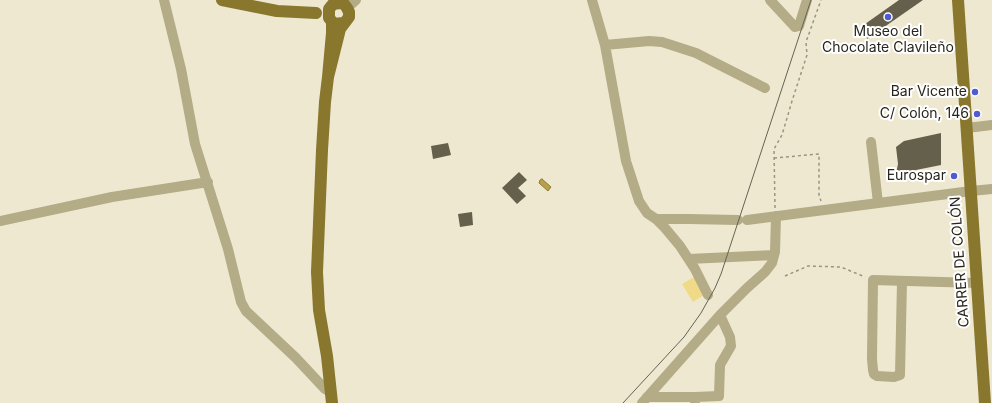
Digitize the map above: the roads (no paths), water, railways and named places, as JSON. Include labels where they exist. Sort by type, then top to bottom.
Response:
[{"type":"main road","points":[[222,0],[277,11],[316,13],[339,9],[332,33],[325,102],[317,272],[319,310],[327,356],[331,397]]},
{"type":"main road","name":"CARRER DE COLÓN","points":[[958,0],[985,403]]},
{"type":"street","points":[[164,0],[181,69],[195,144],[228,249],[243,306],[246,311],[296,358],[331,397]]},
{"type":"street","points":[[592,0],[605,45],[626,161],[639,201],[647,213],[656,219],[671,234],[695,268],[708,295]]},
{"type":"street","points":[[770,0],[796,27],[799,26],[807,0]]},
{"type":"street","points":[[605,45],[649,41],[662,42],[696,53],[764,88]]},
{"type":"street","points":[[967,128],[992,126]]},
{"type":"street","points":[[871,142],[878,203]]},
{"type":"street","points":[[0,221],[112,197],[208,182]]},
{"type":"street","points":[[656,219],[743,220],[971,191],[992,190]]},
{"type":"street","points":[[644,400],[720,315],[765,272],[772,263],[776,238],[776,216]]},
{"type":"street","points":[[689,259],[774,255]]},
{"type":"street","points":[[902,281],[900,375],[894,377],[877,376],[874,374],[873,370],[873,280],[976,283]]},
{"type":"street","points":[[644,400],[695,400],[719,396],[720,364],[731,346],[730,337],[720,315]]},
{"type":"tram line","points":[[623,403],[684,337],[701,313],[715,288],[721,274],[811,0]]},
{"type":"place","name":"Museo del Chocolate Clavileño","points":[[888,17]]},
{"type":"place","name":"Bar Vicente","points":[[975,92]]},
{"type":"place","name":"C/ Colón, 146","points":[[977,114]]},
{"type":"place","name":"Eurospar","points":[[954,176]]}]
